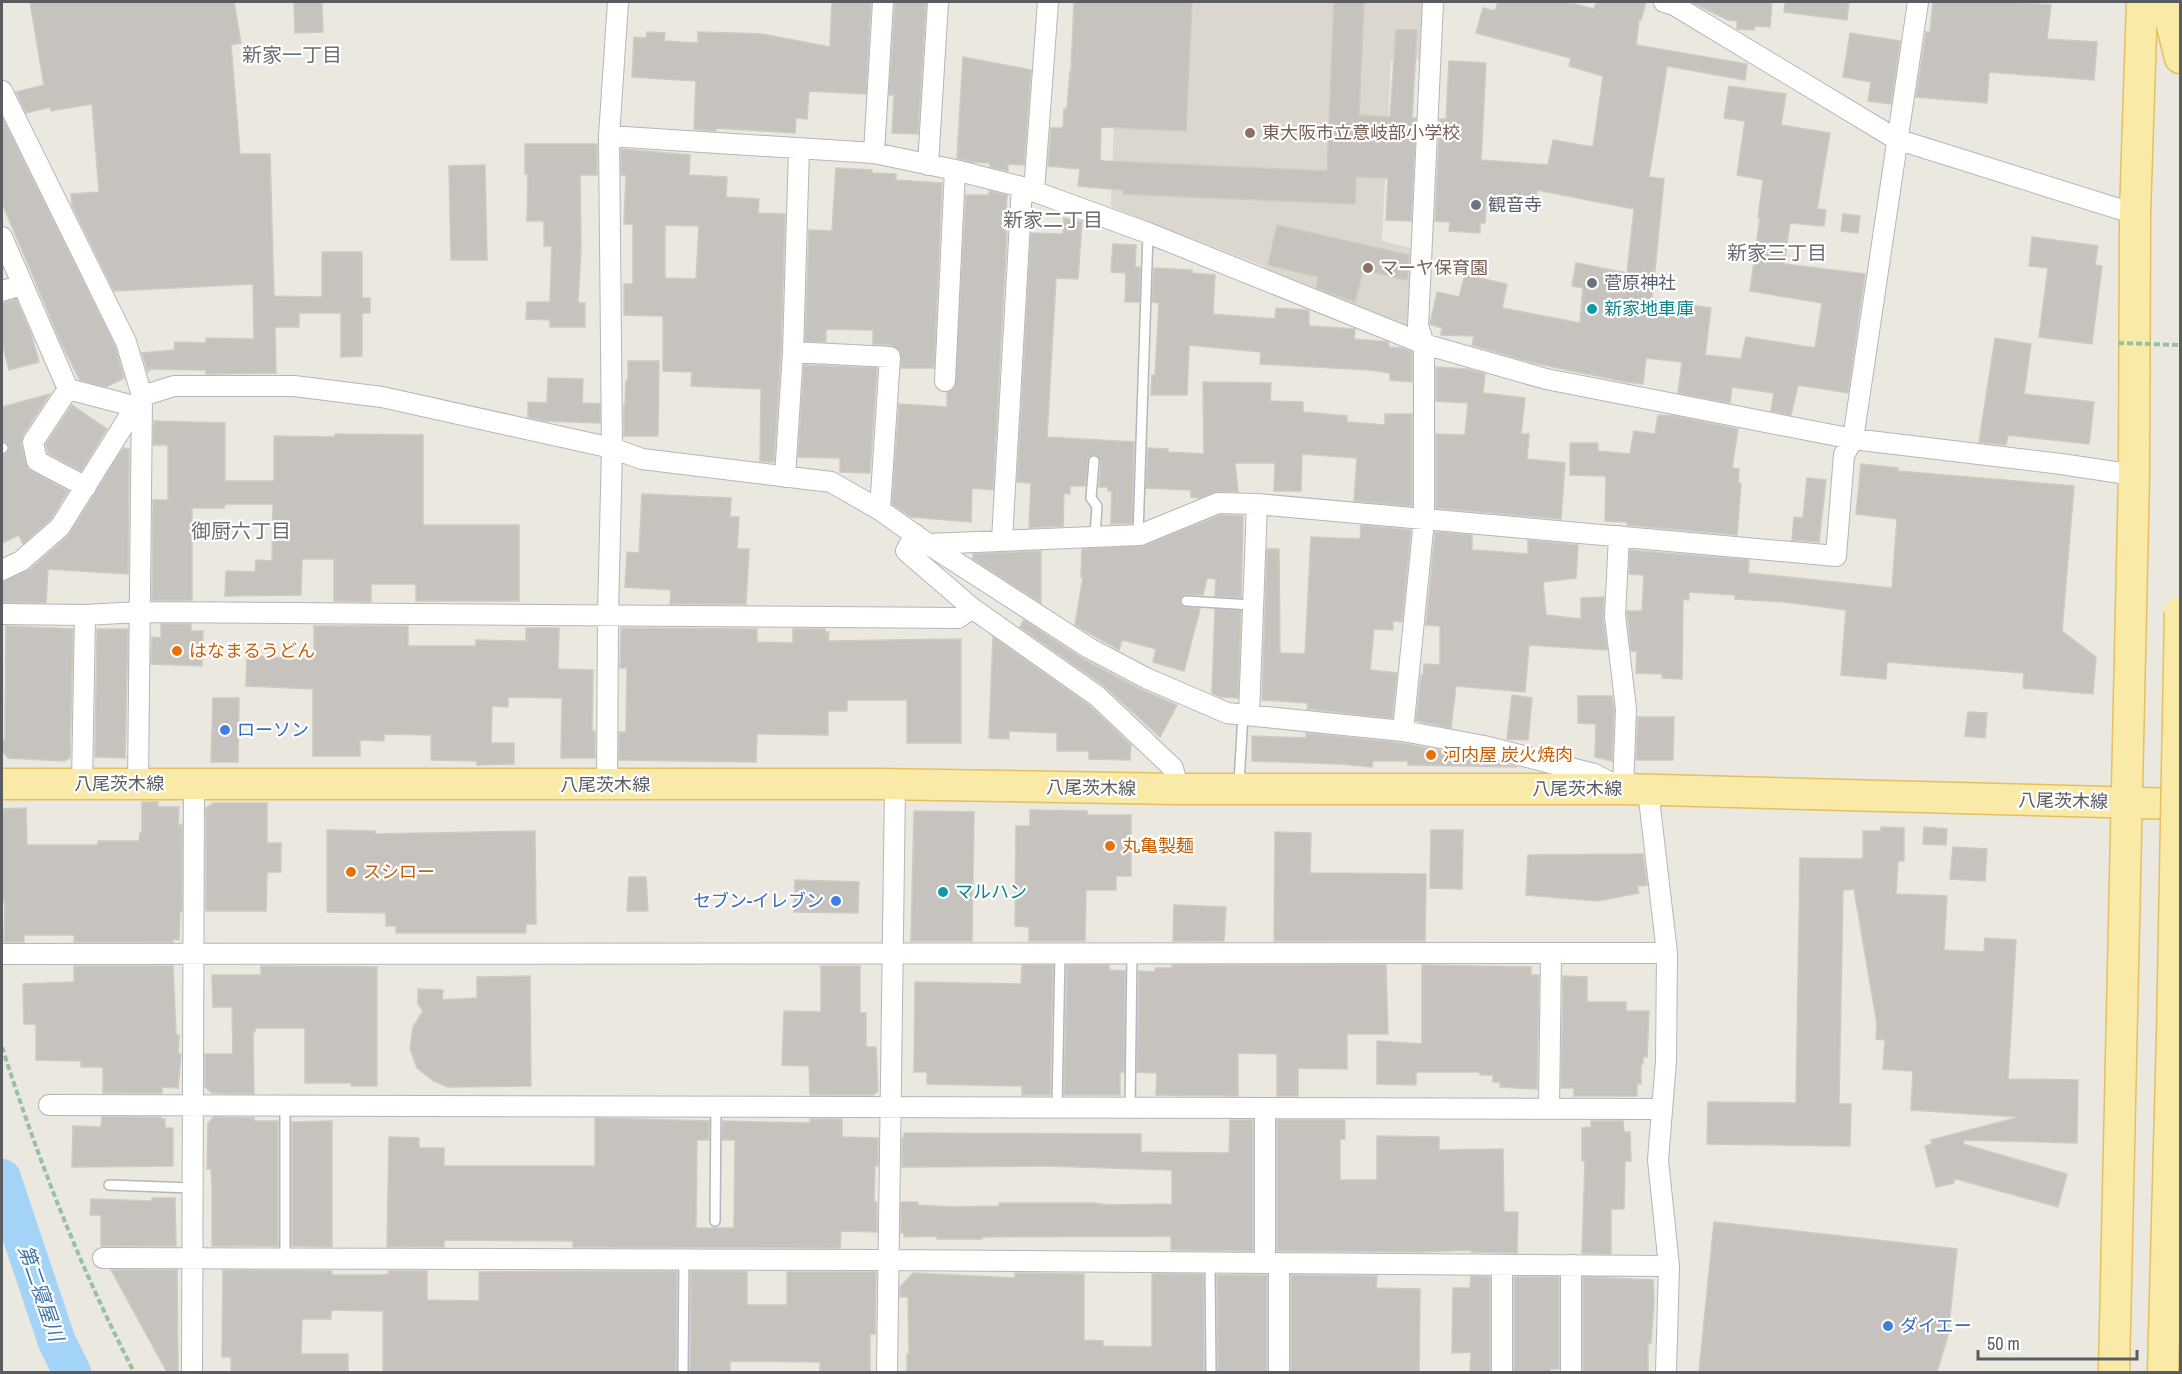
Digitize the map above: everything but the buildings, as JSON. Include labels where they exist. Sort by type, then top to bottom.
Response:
[{"type":"main road","points":[[2114,1372],[2134,475],[2135,214],[2142,2]]},
{"type":"main road","points":[[2166,2],[2181,58]]},
{"type":"main road","points":[[2163,1372],[2181,612]]},
{"type":"main road","name":"八尾茨木線","points":[[2,784],[895,785],[1178,789],[1636,790],[2181,804]]},
{"type":"street","points":[[607,786],[612,448],[609,136],[618,2]]},
{"type":"street","points":[[874,153],[883,2]]},
{"type":"street","points":[[928,165],[938,2]]},
{"type":"street","points":[[1002,540],[1028,189],[1048,2]]},
{"type":"street","points":[[1403,731],[1424,520],[1424,344],[1418,326],[1433,2]]},
{"type":"street","points":[[1664,2],[1674,5],[1896,139],[2135,214]]},
{"type":"street","points":[[1178,789],[1173,768],[1097,696],[972,608],[906,551],[921,539],[1002,540],[1138,535],[1218,503],[1257,504],[1836,556],[1844,455],[1852,440],[1918,2]]},
{"type":"street","points":[[2,91],[126,342],[140,402],[138,785]]},
{"type":"street","points":[[609,136],[874,153],[955,170],[1028,189],[1148,233],[1424,344],[1546,379],[1852,440],[2134,475]]},
{"type":"street","points":[[785,477],[793,352],[799,149]]},
{"type":"street","points":[[945,381],[955,170]]},
{"type":"street","points":[[2,237],[68,389]]},
{"type":"street","points":[[2,291],[22,285]]},
{"type":"street","points":[[793,352],[890,357],[880,510]]},
{"type":"street","points":[[2,570],[21,561],[60,527],[140,402],[174,386],[294,386],[382,397],[612,448],[642,459],[831,482],[880,510],[921,539],[1108,658],[1146,678],[1227,712],[1403,731],[1484,746],[1594,774],[1636,790]]},
{"type":"street","points":[[68,389],[140,402]]},
{"type":"street","points":[[68,389],[33,442],[37,461],[86,487]]},
{"type":"street","points":[[1246,714],[1257,504]]},
{"type":"street","points":[[1618,536],[1615,616],[1636,790],[1667,953],[1666,1061],[1658,1160],[1669,1266],[1666,1372]]},
{"type":"street","points":[[2,614],[85,615],[139,612],[958,618],[972,608]]},
{"type":"street","points":[[82,784],[85,615]]},
{"type":"street","points":[[192,1372],[194,783]]},
{"type":"street","points":[[887,1372],[895,785]]},
{"type":"street","points":[[2,954],[1667,953]]},
{"type":"street","points":[[1549,1109],[1551,954]]},
{"type":"street","points":[[49,1105],[1662,1109]]},
{"type":"street","points":[[1265,1108],[1279,1372]]},
{"type":"street","points":[[103,1258],[888,1260],[1669,1266]]},
{"type":"street","points":[[1502,1265],[1502,1372]]},
{"type":"street","points":[[1571,1265],[1571,1372]]},
{"type":"lane","points":[[1138,535],[1148,233]]},
{"type":"lane","points":[[1094,461],[1091,498],[1097,506],[1095,537]]},
{"type":"lane","points":[[1186,601],[1252,605]]},
{"type":"lane","points":[[1239,789],[1246,714]]},
{"type":"lane","points":[[1057,1107],[1060,954]]},
{"type":"lane","points":[[1130,1107],[1132,954]]},
{"type":"lane","points":[[715,1221],[716,1106]]},
{"type":"lane","points":[[285,1107],[285,1259]]},
{"type":"lane","points":[[110,1185],[192,1188]]},
{"type":"lane","points":[[682,1372],[684,1260]]},
{"type":"lane","points":[[1210,1263],[1211,1372]]},
{"type":"path","points":[[2118,343],[2181,345]]},
{"type":"path","points":[[2,1047],[61,1217],[104,1314],[134,1372]]},
{"type":"shaded area","name":"東大阪市立意岐部小学校","points":[[1118,2],[1426,2],[1423,60],[1391,60],[1382,241],[1418,250],[1410,330],[1265,272],[1263,266],[1111,207]]},
{"type":"waterway","name":"第二寝屋川","points":[[2,1178],[57,1342],[72,1372]]},
{"type":"place","name":"東大阪市立意岐部小学校","points":[[1250,133]]},
{"type":"place","name":"観音寺","points":[[1476,205]]},
{"type":"place","name":"マーヤ保育園","points":[[1368,268]]},
{"type":"place","name":"菅原神社","points":[[1592,283]]},
{"type":"place","name":"新家地車庫","points":[[1592,309]]},
{"type":"place","name":"はなまるうどん","points":[[177,651]]},
{"type":"place","name":"ローソン","points":[[225,730]]},
{"type":"place","name":"河内屋 炭火焼肉","points":[[1431,755]]},
{"type":"place","name":"丸亀製麺","points":[[1110,846]]},
{"type":"place","name":"スシロー","points":[[351,872]]},
{"type":"place","name":"マルハン","points":[[943,892]]},
{"type":"place","name":"セブン-イレブン","points":[[836,901]]},
{"type":"place","name":"ダイエー","points":[[1888,1326]]},
{"type":"district","name":"新家一丁目","points":[[292,55]]},
{"type":"district","name":"新家二丁目","points":[[1053,220]]},
{"type":"district","name":"新家三丁目","points":[[1777,253]]},
{"type":"district","name":"御厨六丁目","points":[[241,531]]}]
